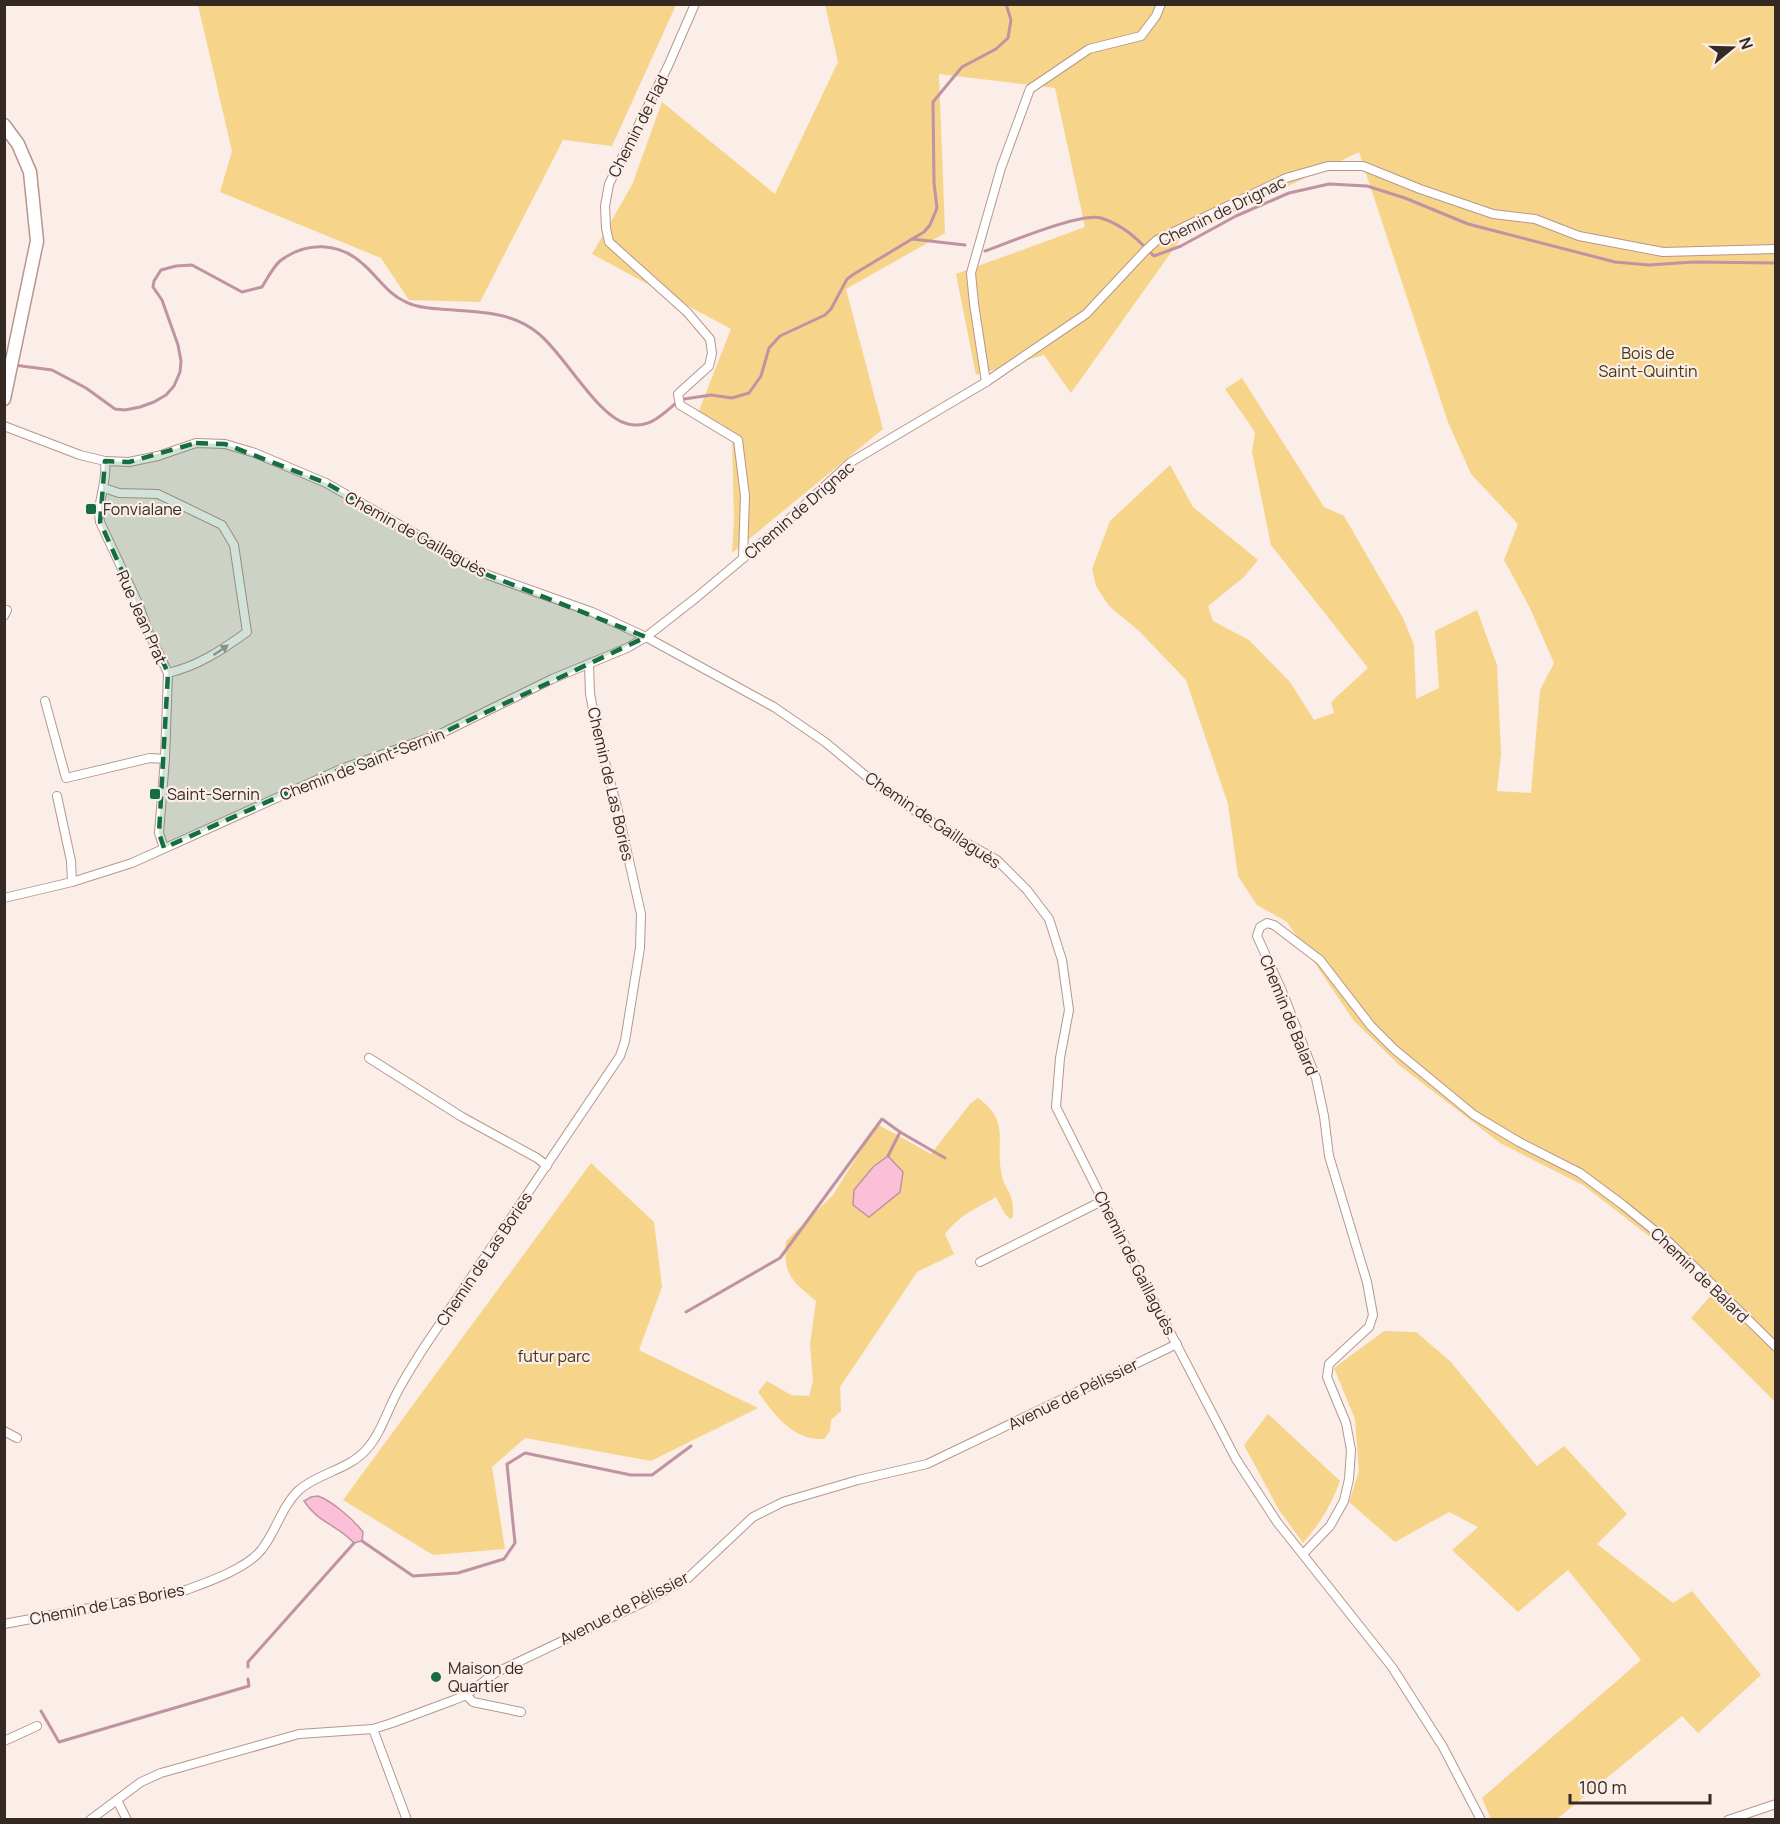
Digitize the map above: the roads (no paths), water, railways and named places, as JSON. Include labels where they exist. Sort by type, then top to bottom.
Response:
[{"type":"main road","points":[[4,125],[18,144],[30,172],[37,241],[4,399]]},
{"type":"street","name":"Chemin de Flad","points":[[695,4],[668,66],[609,184],[605,206],[606,228],[609,242],[687,312],[710,339],[712,353],[709,366],[678,394],[680,405],[738,440],[745,496],[743,558]]},
{"type":"street","points":[[986,382],[971,273],[1001,168],[1030,89],[1089,49],[1141,36],[1156,16],[1161,4]]},
{"type":"street","name":"Chemin de Drignac","points":[[646,637],[743,558],[851,462],[986,382],[1086,314],[1151,245],[1286,178],[1328,166],[1363,166],[1420,189],[1493,214],[1535,219],[1579,236],[1663,252],[1776,249]]},
{"type":"street","name":"Chemin de Gaillaguès","points":[[4,426],[80,455],[105,461],[129,462],[158,456],[196,443],[225,444],[255,453],[326,483],[488,575],[592,612],[646,637],[774,707],[825,742],[878,786],[947,832],[997,860],[1027,890],[1049,919],[1062,960],[1069,1010],[1060,1058],[1056,1107],[1102,1200],[1236,1459],[1277,1522],[1392,1667],[1438,1739],[1481,1820]]},
{"type":"street","name":"Rue Jean Prat","points":[[105,461],[104,488],[98,512],[100,522],[168,673],[165,759],[159,832],[164,848]]},
{"type":"street","points":[[104,488],[119,493],[158,494],[222,525],[234,545],[247,632],[213,656],[187,669],[168,673]]},
{"type":"street","name":"Chemin de Saint-Sernin","points":[[4,898],[72,882],[132,863],[341,769],[440,734],[552,679],[627,648],[646,637]]},
{"type":"street","name":"Chemin de Las Bories","points":[[4,1624],[186,1590],[251,1560],[262,1549],[298,1491],[319,1477],[347,1464],[366,1450],[425,1346],[620,1056],[625,1041],[640,948],[641,914],[599,740],[590,694],[589,664]]},
{"type":"street","points":[[45,701],[66,778],[150,758],[165,759]]},
{"type":"street","points":[[57,796],[71,861],[72,882]]},
{"type":"street","name":"Chemin de Balard","points":[[1303,1554],[1330,1526],[1344,1501],[1349,1479],[1352,1450],[1346,1423],[1327,1377],[1329,1364],[1369,1327],[1373,1315],[1367,1282],[1329,1156],[1316,1078],[1282,991],[1257,936],[1260,927],[1267,923],[1274,925],[1320,960],[1371,1026],[1438,1086],[1474,1115],[1519,1142],[1580,1173],[1623,1204],[1670,1243],[1776,1347]]},
{"type":"street","points":[[369,1058],[462,1117],[537,1158],[547,1166]]},
{"type":"street","points":[[980,1262],[1102,1200]]},
{"type":"street","name":"Avenue de Pélissier","points":[[90,1820],[141,1782],[161,1773],[299,1734],[373,1729],[466,1695],[495,1673],[640,1604],[688,1578],[753,1517],[765,1510],[783,1502],[858,1480],[927,1464],[1177,1344]]},
{"type":"street","points":[[4,1431],[17,1438]]},
{"type":"street","points":[[466,1695],[472,1702],[521,1712]]},
{"type":"street","points":[[4,1742],[37,1726]]},
{"type":"street","points":[[373,1729],[407,1820]]},
{"type":"street","points":[[117,1800],[127,1820]]},
{"type":"street","points":[[1728,1820],[1776,1804]]},
{"type":"waterway","points":[[912,239],[924,232],[930,225],[937,208],[934,183],[933,102],[962,67],[996,49],[1008,38],[1011,20],[1006,4]]},
{"type":"waterway","points":[[985,251],[1027,235],[1091,217],[1101,218],[1124,229],[1154,256],[1181,246],[1236,216],[1289,193],[1329,184],[1367,186],[1405,198],[1468,224],[1615,262],[1649,265],[1694,262],[1776,263]]},
{"type":"waterway","points":[[684,399],[711,395],[732,398],[749,393],[761,376],[769,348],[780,336],[825,315],[831,309],[847,279],[912,239],[965,245]]},
{"type":"waterway","points":[[14,365],[52,370],[86,388],[115,409],[125,410],[154,402],[166,395],[174,386],[180,372],[181,361],[178,345],[162,300],[153,287],[161,270],[192,265],[242,292],[262,287],[277,264],[290,254],[311,247],[322,247],[344,251],[354,257],[392,294],[408,303],[426,308],[504,316],[528,326],[549,344],[605,410],[628,424],[649,423],[676,403]]},
{"type":"waterway","points":[[686,1312],[780,1258],[882,1119],[900,1132]]},
{"type":"waterway","points":[[888,1156],[900,1132],[945,1158]]},
{"type":"waterway","points":[[362,1541],[413,1576],[458,1573],[504,1559],[515,1543],[507,1464],[525,1453],[631,1475],[652,1475],[691,1446]]},
{"type":"waterway","points":[[248,1667],[248,1662],[354,1543]]},
{"type":"waterway","points":[[41,1711],[59,1742],[249,1686],[248,1679]]},
{"type":"place","name":"Fonvialane","points":[[91,509]]},
{"type":"place","name":"Saint-Sernin","points":[[155,794]]},
{"type":"place","name":"Maison de Quartier","points":[[436,1677]]},
{"type":"park label","name":"Bois de Saint-Quintin","points":[[1648,362]]},
{"type":"park label","name":"futur parc","points":[[554,1356]]}]
